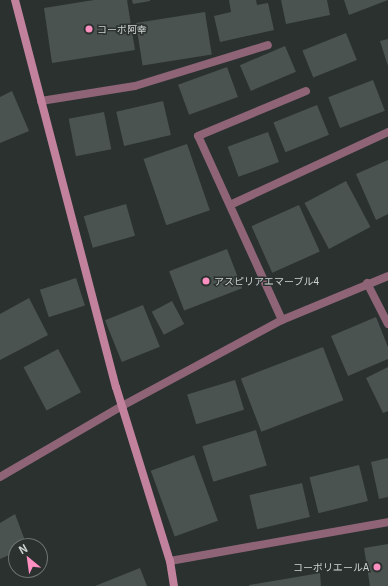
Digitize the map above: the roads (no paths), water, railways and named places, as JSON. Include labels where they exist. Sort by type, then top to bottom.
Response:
[{"type":"street","points":[[15,0],[122,406],[170,561],[174,586]]},
{"type":"street","points":[[41,101],[135,86],[268,45]]},
{"type":"street","points":[[282,320],[198,136],[306,91]]},
{"type":"street","points":[[230,205],[388,132]]},
{"type":"street","points":[[0,477],[122,406],[282,320],[367,283],[388,276]]},
{"type":"street","points":[[367,283],[388,324]]},
{"type":"street","points":[[170,561],[388,522]]},
{"type":"place","name":"コーポ阿幸","points":[[89,29]]},
{"type":"place","name":"アスピリアエマーブル4","points":[[206,281]]},
{"type":"place","name":"コーポリエールA","points":[[377,567]]}]
